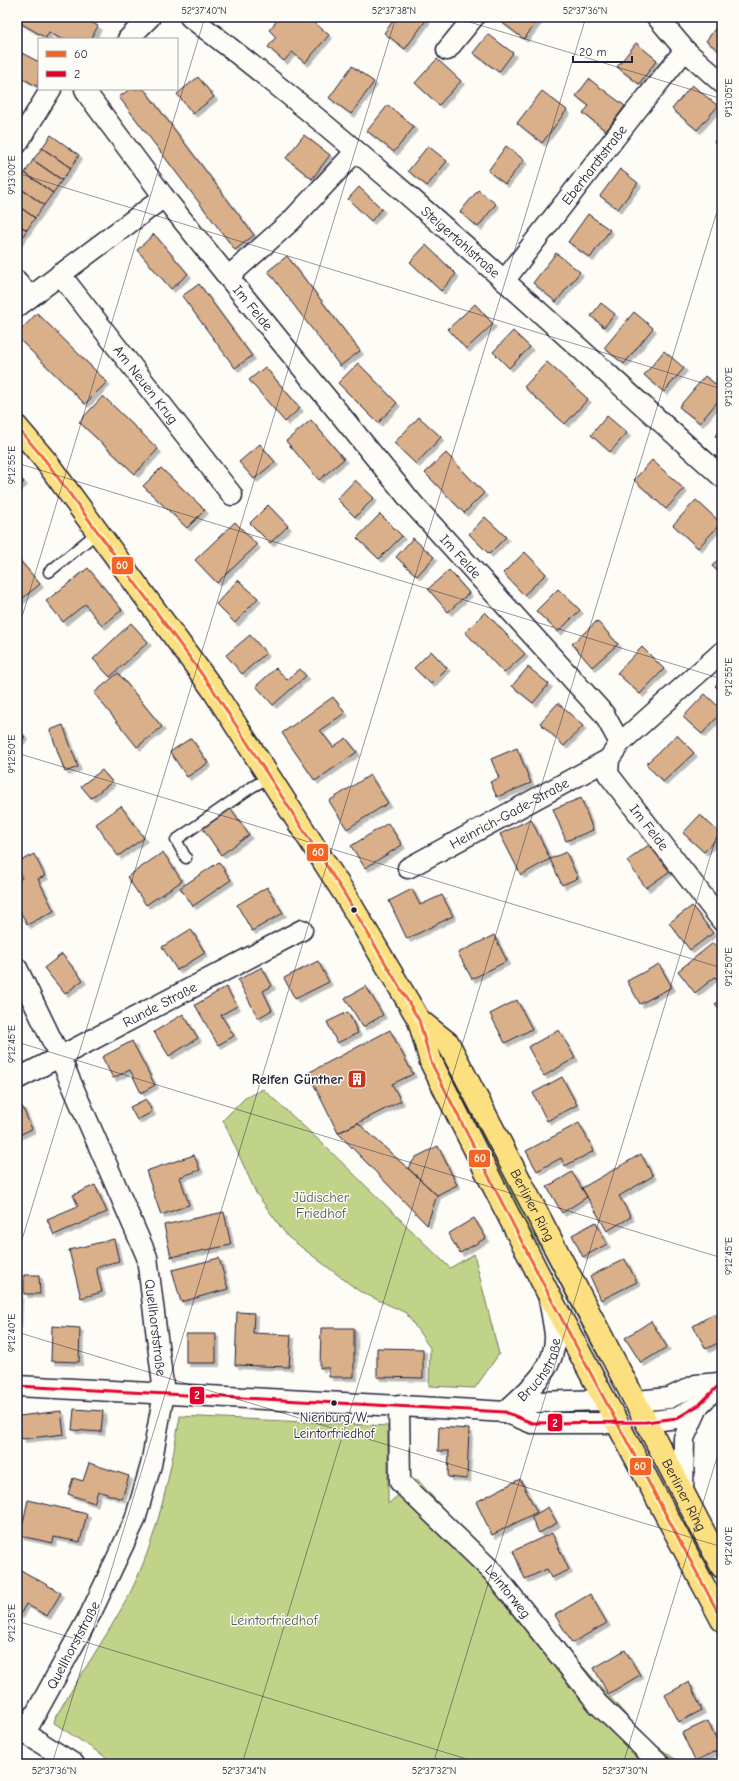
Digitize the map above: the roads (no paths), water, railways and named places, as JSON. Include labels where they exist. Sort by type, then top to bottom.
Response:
[{"type":"main road","name":"Berliner Ring","points":[[17,426],[45,460],[212,688],[344,892],[419,1020],[431,1062],[549,1295],[722,1620]]},
{"type":"main road","name":"Berliner Ring","points":[[419,1020],[448,1043],[722,1567]]},
{"type":"main road","points":[[605,1400],[636,1401]]},
{"type":"main road","points":[[617,1423],[646,1422]]},
{"type":"street","points":[[129,38],[150,17]]},
{"type":"street","name":"Steigertahlstraße","points":[[190,17],[263,73],[356,151],[504,281],[722,477]]},
{"type":"street","points":[[447,50],[474,17]]},
{"type":"street","points":[[657,17],[685,50],[722,83]]},
{"type":"street","name":"Eberhardtstraße","points":[[504,281],[685,50]]},
{"type":"street","points":[[17,144],[50,90]]},
{"type":"street","points":[[17,281],[23,302],[164,197],[86,90]]},
{"type":"street","points":[[228,277],[291,221],[356,151]]},
{"type":"street","name":"Im Felde","points":[[164,197],[414,505],[604,714],[615,751],[608,774],[722,921]]},
{"type":"street","name":"Am Neuen Krug","points":[[60,274],[232,496]]},
{"type":"street","name":"Heinrich-Gade-Straße","points":[[408,868],[615,751],[722,652]]},
{"type":"street","name":"Runde Straße","points":[[17,1079],[59,1055],[302,930]]},
{"type":"street","name":"Quellhorststraße","points":[[17,968],[59,1055],[147,1257],[164,1393],[151,1465],[135,1520],[91,1613],[21,1730]]},
{"type":"street","name":"Bruchstraße","points":[[505,1412],[546,1371],[552,1355],[555,1338],[549,1295]]},
{"type":"street","points":[[636,1401],[668,1398],[696,1385],[720,1383]]},
{"type":"street","points":[[646,1422],[677,1418],[699,1405],[720,1383]]},
{"type":"street","name":"Bruchstraße","points":[[17,1386],[399,1405],[505,1412],[532,1424],[617,1423]]},
{"type":"street","name":"Bruchstraße","points":[[505,1412],[535,1402],[605,1400]]},
{"type":"street","name":"Leintorweg","points":[[399,1405],[400,1482],[492,1571],[598,1704],[660,1764]]},
{"type":"street","points":[[683,1493],[684,1438],[699,1405]]},
{"type":"street","points":[[21,1730],[74,1764]]},
{"type":"lane","points":[[49,572],[98,532]]},
{"type":"lane","points":[[186,858],[176,840],[252,787],[270,777]]},
{"type":"place","name":"Reifen Günther","points":[[357,1079]]},
{"type":"place","name":"Nienburg/W, Leintorfriedhof","points":[[334,1403]]},
{"type":"park label","name":"Jüdischer Friedhof","points":[[321,1206]]},
{"type":"park label","name":"Leintorfriedhof","points":[[274,1620]]}]
